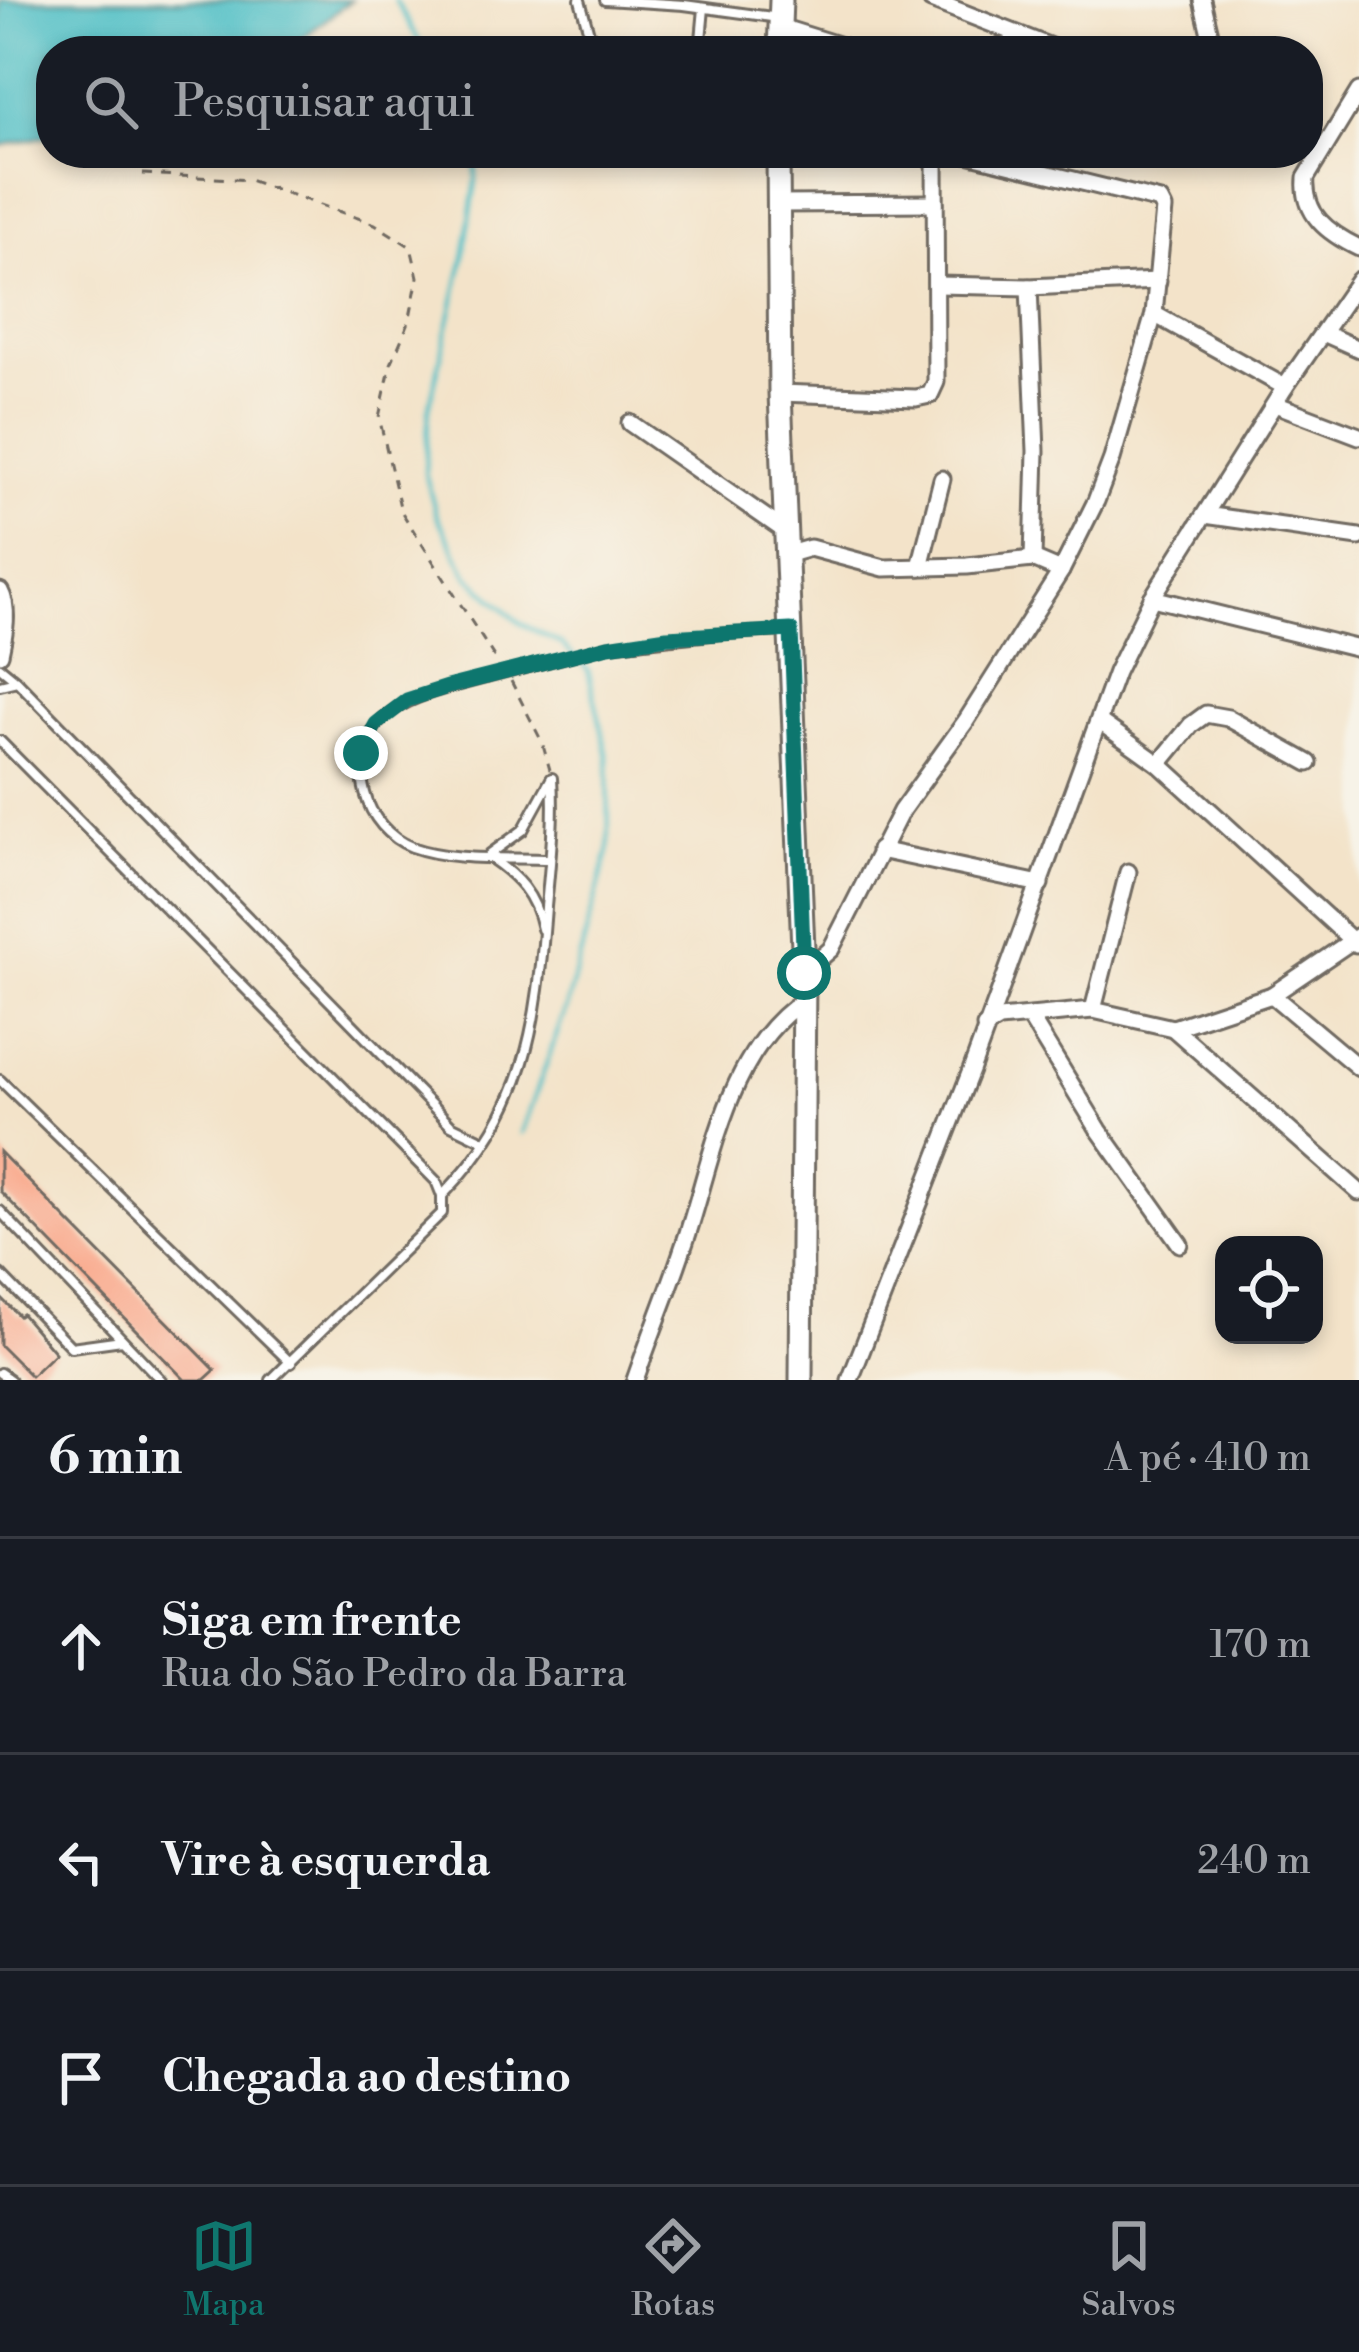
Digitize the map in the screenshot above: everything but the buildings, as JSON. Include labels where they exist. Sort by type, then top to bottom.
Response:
[{"type":"street","points":[[931,0],[1020,36]]},
{"type":"street","points":[[1202,0],[1210,36]]},
{"type":"street","points":[[780,15],[825,36]]},
{"type":"street","points":[[1323,150],[1359,91]]},
{"type":"street","points":[[778,168],[780,393],[804,973],[801,1380]]},
{"type":"street","points":[[780,393],[930,395],[936,382],[935,168]]},
{"type":"street","points":[[804,973],[831,949],[879,850],[927,771],[966,721],[1061,572],[1112,459],[1154,314],[1160,201],[1025,168]]},
{"type":"street","points":[[1312,168],[1305,188],[1311,214],[1359,248]]},
{"type":"street","points":[[778,204],[935,203]]},
{"type":"street","points":[[850,1380],[972,1068],[1116,672],[1152,598],[1285,387],[1359,280]]},
{"type":"street","points":[[938,285],[1158,281]]},
{"type":"street","points":[[1029,286],[1036,451],[1033,559]]},
{"type":"street","points":[[1154,314],[1285,387]]},
{"type":"street","points":[[1323,333],[1359,349]]},
{"type":"street","points":[[1275,404],[1359,436]]},
{"type":"street","points":[[630,422],[789,544],[884,568],[1033,559],[1061,572]]},
{"type":"street","points":[[920,567],[942,479]]},
{"type":"street","points":[[1205,515],[1359,537]]},
{"type":"street","points":[[0,591],[5,631],[0,654]]},
{"type":"street","points":[[1152,598],[1359,649]]},
{"type":"street","points":[[1159,764],[1191,724],[1206,714],[1228,718],[1309,763]]},
{"type":"street","points":[[1100,722],[1159,764],[1356,941],[1272,994],[1173,1028]]},
{"type":"street","points":[[879,850],[1040,884]]},
{"type":"street","points":[[1093,1010],[1128,872]]},
{"type":"street","points":[[1272,994],[1359,1068]]},
{"type":"street","points":[[635,1380],[749,1060],[778,1018],[802,1001]]},
{"type":"street","points":[[985,1027],[999,1019],[1093,1010],[1173,1028],[1359,1192]]},
{"type":"street","points":[[1031,1019],[1100,1130],[1180,1244]]},
{"type":"lane","points":[[580,0],[590,36]]},
{"type":"lane","points":[[605,0],[780,15]]},
{"type":"lane","points":[[701,36],[704,8]]},
{"type":"lane","points":[[550,859],[438,854],[408,846],[381,826],[368,804],[361,753],[376,724],[407,700],[608,646],[791,630]]},
{"type":"lane","points":[[0,668],[452,1125],[485,1142]]},
{"type":"lane","points":[[0,685],[17,681]]},
{"type":"lane","points":[[0,741],[436,1180],[442,1213],[271,1380]]},
{"type":"lane","points":[[488,856],[523,830],[552,778]]},
{"type":"lane","points":[[442,1196],[502,1117],[531,1046],[544,940],[552,778]]},
{"type":"lane","points":[[488,856],[514,874],[532,897],[544,940]]},
{"type":"lane","points":[[0,1080],[291,1363]]},
{"type":"lane","points":[[0,1211],[160,1380]]},
{"type":"lane","points":[[0,1274],[71,1347],[122,1340]]},
{"type":"lane","points":[[0,1373],[10,1380]]},
{"type":"path","points":[[143,174],[249,180],[375,224],[411,247],[418,277],[379,417],[401,511],[476,633],[518,690],[542,742],[552,778]]},
{"type":"water","points":[[0,0],[351,0],[305,36],[36,36],[36,138],[0,146]]},
{"type":"waterway","points":[[395,0],[416,36]]},
{"type":"waterway","points":[[476,168],[464,257],[429,408],[425,472],[436,514],[468,576],[520,623],[561,644],[588,670],[608,757],[609,848],[567,1005],[522,1133]]},
{"type":"route","points":[[361,753],[376,724],[407,700],[447,687],[608,646],[667,637],[791,630],[804,973]]}]
